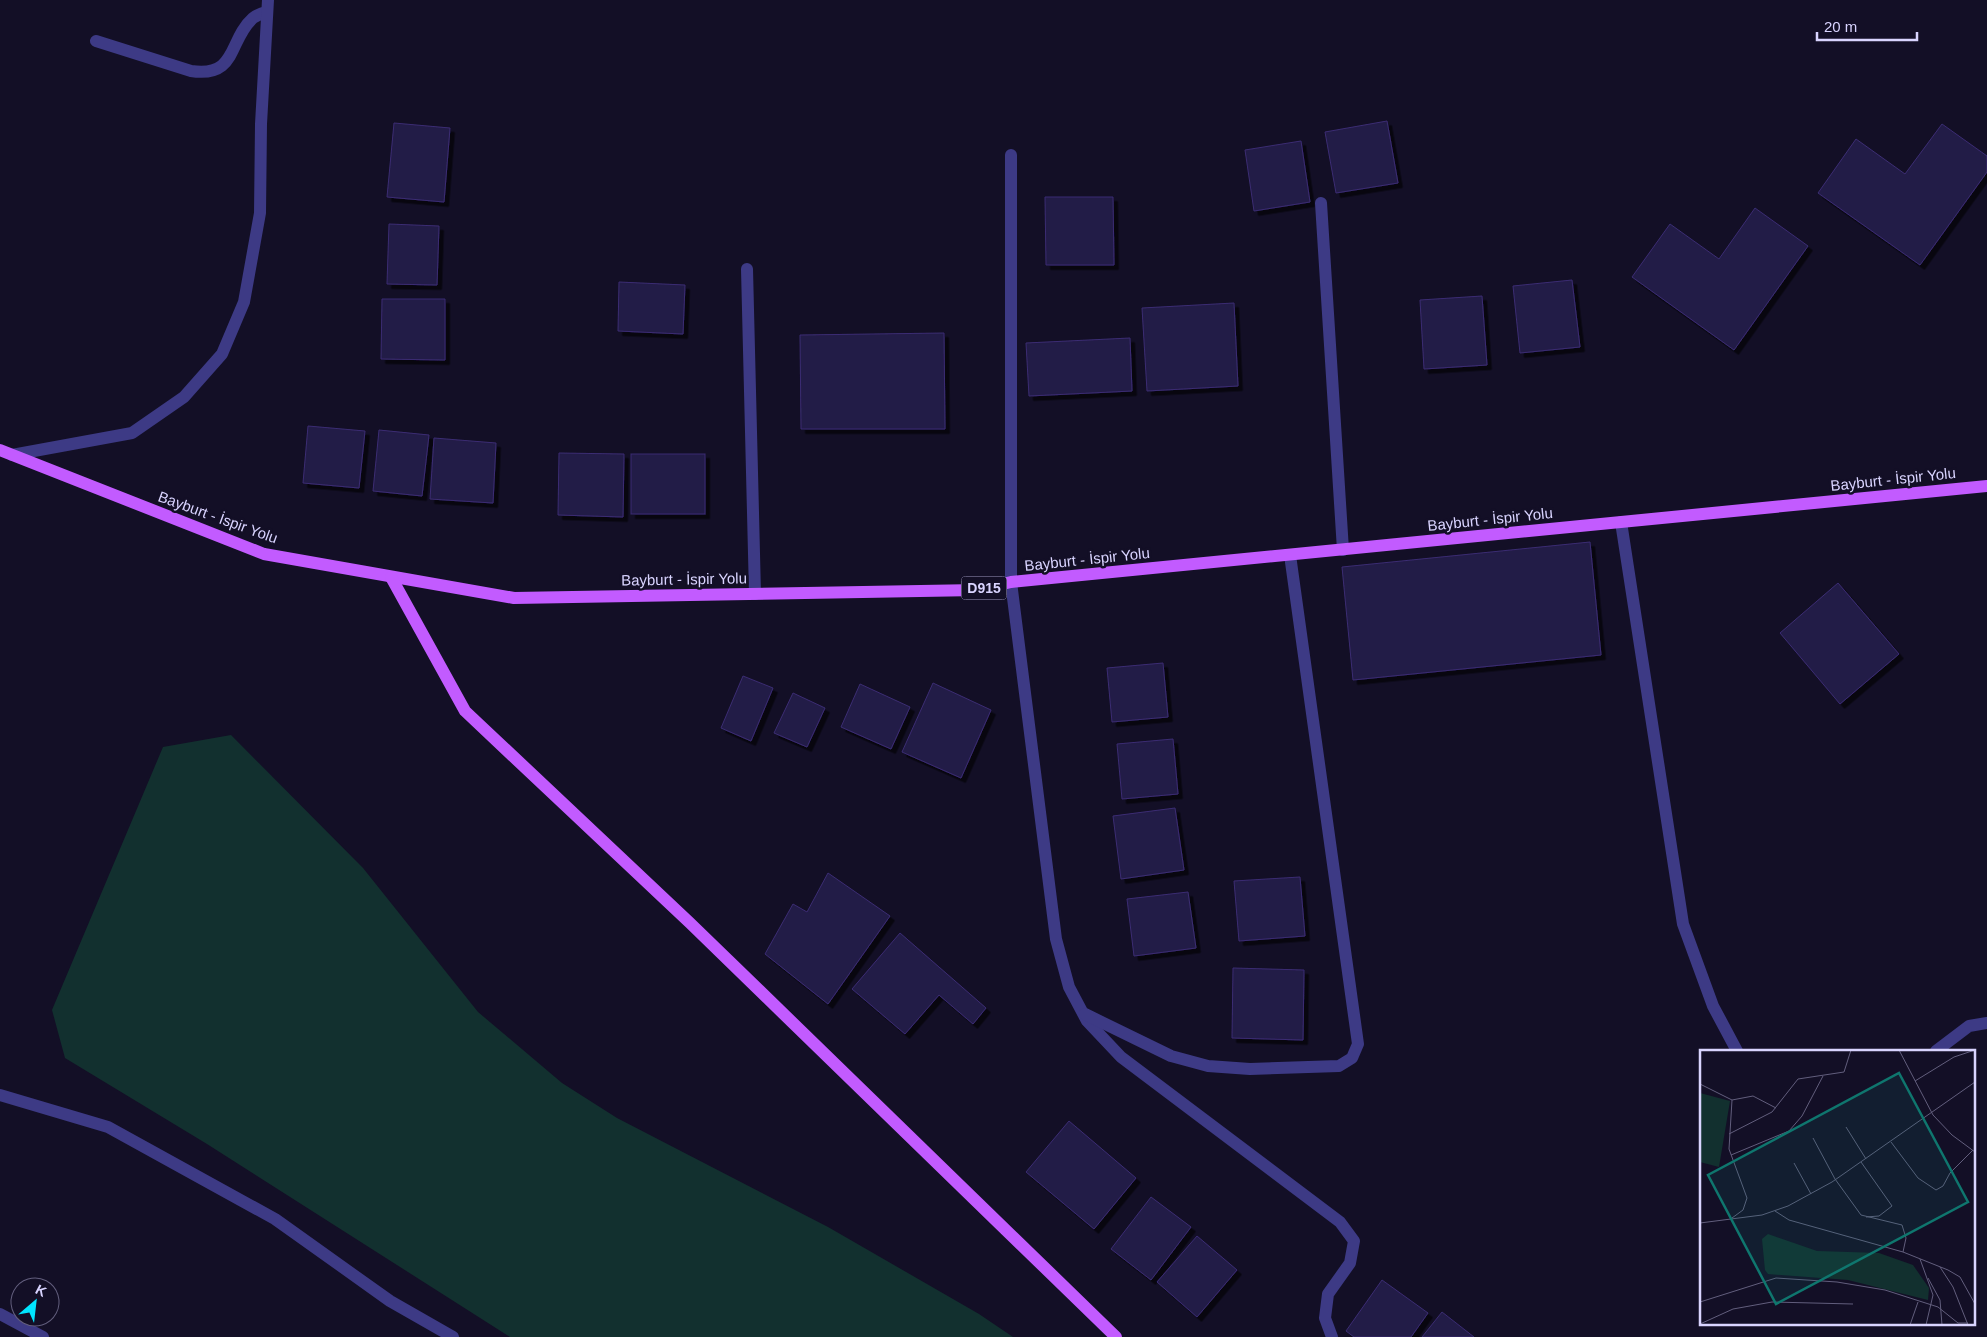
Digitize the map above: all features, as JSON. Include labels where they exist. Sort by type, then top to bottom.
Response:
[{"type":"main road","name":"Bayburt - İspir Yolu","points":[[6,453],[264,554],[514,598],[978,590],[1011,582],[1987,486]]},
{"type":"main road","points":[[391,577],[465,711],[690,923],[1116,1337]]},
{"type":"street","points":[[96,41],[191,71],[215,71],[227,61],[245,28],[267,6]]},
{"type":"street","points":[[6,453],[132,432],[184,397],[222,354],[244,302],[260,213],[261,124],[267,6]]},
{"type":"street","points":[[1011,155],[1011,582],[1056,939],[1069,987],[1087,1021],[1121,1057],[1340,1222],[1354,1241],[1350,1263],[1328,1294],[1325,1318],[1332,1337]]},
{"type":"street","points":[[1321,203],[1343,550]]},
{"type":"street","points":[[747,269],[755,594]]},
{"type":"street","points":[[1621,522],[1683,924],[1713,1006],[1736,1050]]},
{"type":"street","points":[[1083,1013],[1171,1056],[1208,1066],[1250,1069],[1339,1066],[1352,1058],[1358,1044],[1290,555]]},
{"type":"street","points":[[1937,1050],[1969,1026],[1987,1023]]},
{"type":"street","points":[[0,1095],[108,1127],[275,1219],[390,1300],[453,1337]]},
{"type":"street","points":[[0,1314],[42,1337]]},
{"type":"green space","points":[[231,735],[363,868],[478,1012],[562,1083],[617,1118],[828,1227],[979,1314],[1013,1337],[510,1337],[207,1144],[65,1058],[52,1010],[163,747]]},
{"type":"building","points":[[1387,121],[1398,183],[1336,193],[1325,132]]},
{"type":"building","points":[[394,123],[450,128],[444,202],[387,197]]},
{"type":"building","points":[[1942,124],[1987,156],[1987,172],[1920,265],[1818,193],[1856,139],[1905,174]]},
{"type":"building","points":[[1301,141],[1310,202],[1254,211],[1245,150]]},
{"type":"building","points":[[1045,197],[1113,197],[1114,265],[1046,265]]},
{"type":"building","points":[[1755,208],[1808,246],[1734,350],[1632,277],[1670,224],[1719,259]]},
{"type":"building","points":[[389,224],[439,226],[437,285],[387,284]]},
{"type":"building","points":[[1572,280],[1580,347],[1520,353],[1513,286]]},
{"type":"building","points":[[619,282],[685,285],[683,334],[618,331]]},
{"type":"building","points":[[1482,296],[1487,365],[1424,369],[1420,300]]},
{"type":"building","points":[[382,299],[445,299],[445,360],[381,359]]},
{"type":"building","points":[[1234,303],[1238,386],[1147,391],[1142,308]]},
{"type":"building","points":[[944,333],[945,429],[801,429],[800,335]]},
{"type":"building","points":[[1130,338],[1132,391],[1029,396],[1026,343]]},
{"type":"building","points":[[308,426],[365,431],[359,488],[303,483]]},
{"type":"building","points":[[379,430],[429,435],[422,496],[373,491]]},
{"type":"building","points":[[434,438],[496,443],[493,503],[430,499]]},
{"type":"building","points":[[559,453],[624,454],[623,517],[558,515]]},
{"type":"building","points":[[631,454],[705,454],[705,514],[631,514]]},
{"type":"building","points":[[1590,542],[1601,655],[1353,680],[1342,567]]},
{"type":"building","points":[[1838,583],[1899,654],[1840,704],[1780,633]]},
{"type":"building","points":[[1163,663],[1168,717],[1112,722],[1107,668]]},
{"type":"building","points":[[743,676],[773,688],[751,741],[721,728]]},
{"type":"building","points":[[933,683],[991,710],[961,778],[902,752]]},
{"type":"building","points":[[860,684],[910,707],[891,749],[841,727]]},
{"type":"building","points":[[793,693],[825,708],[807,747],[774,733]]},
{"type":"building","points":[[1173,739],[1178,794],[1122,799],[1117,744]]},
{"type":"building","points":[[1175,808],[1184,870],[1121,879],[1113,816]]},
{"type":"building","points":[[828,873],[890,916],[828,1004],[765,954],[793,904],[807,912]]},
{"type":"building","points":[[1300,877],[1305,936],[1239,941],[1234,881]]},
{"type":"building","points":[[1188,892],[1196,948],[1134,956],[1127,899]]},
{"type":"building","points":[[900,933],[986,1008],[973,1024],[939,995],[905,1034],[852,989]]},
{"type":"building","points":[[1233,968],[1304,970],[1303,1040],[1232,1038]]},
{"type":"building","points":[[1069,1121],[1136,1178],[1094,1229],[1026,1172]]},
{"type":"building","points":[[1151,1197],[1191,1227],[1151,1280],[1111,1249]]},
{"type":"building","points":[[1197,1236],[1237,1270],[1197,1317],[1157,1282]]},
{"type":"building","points":[[1382,1280],[1428,1313],[1411,1337],[1354,1337],[1346,1331]]},
{"type":"building","points":[[1442,1312],[1474,1337],[1422,1337]]}]
